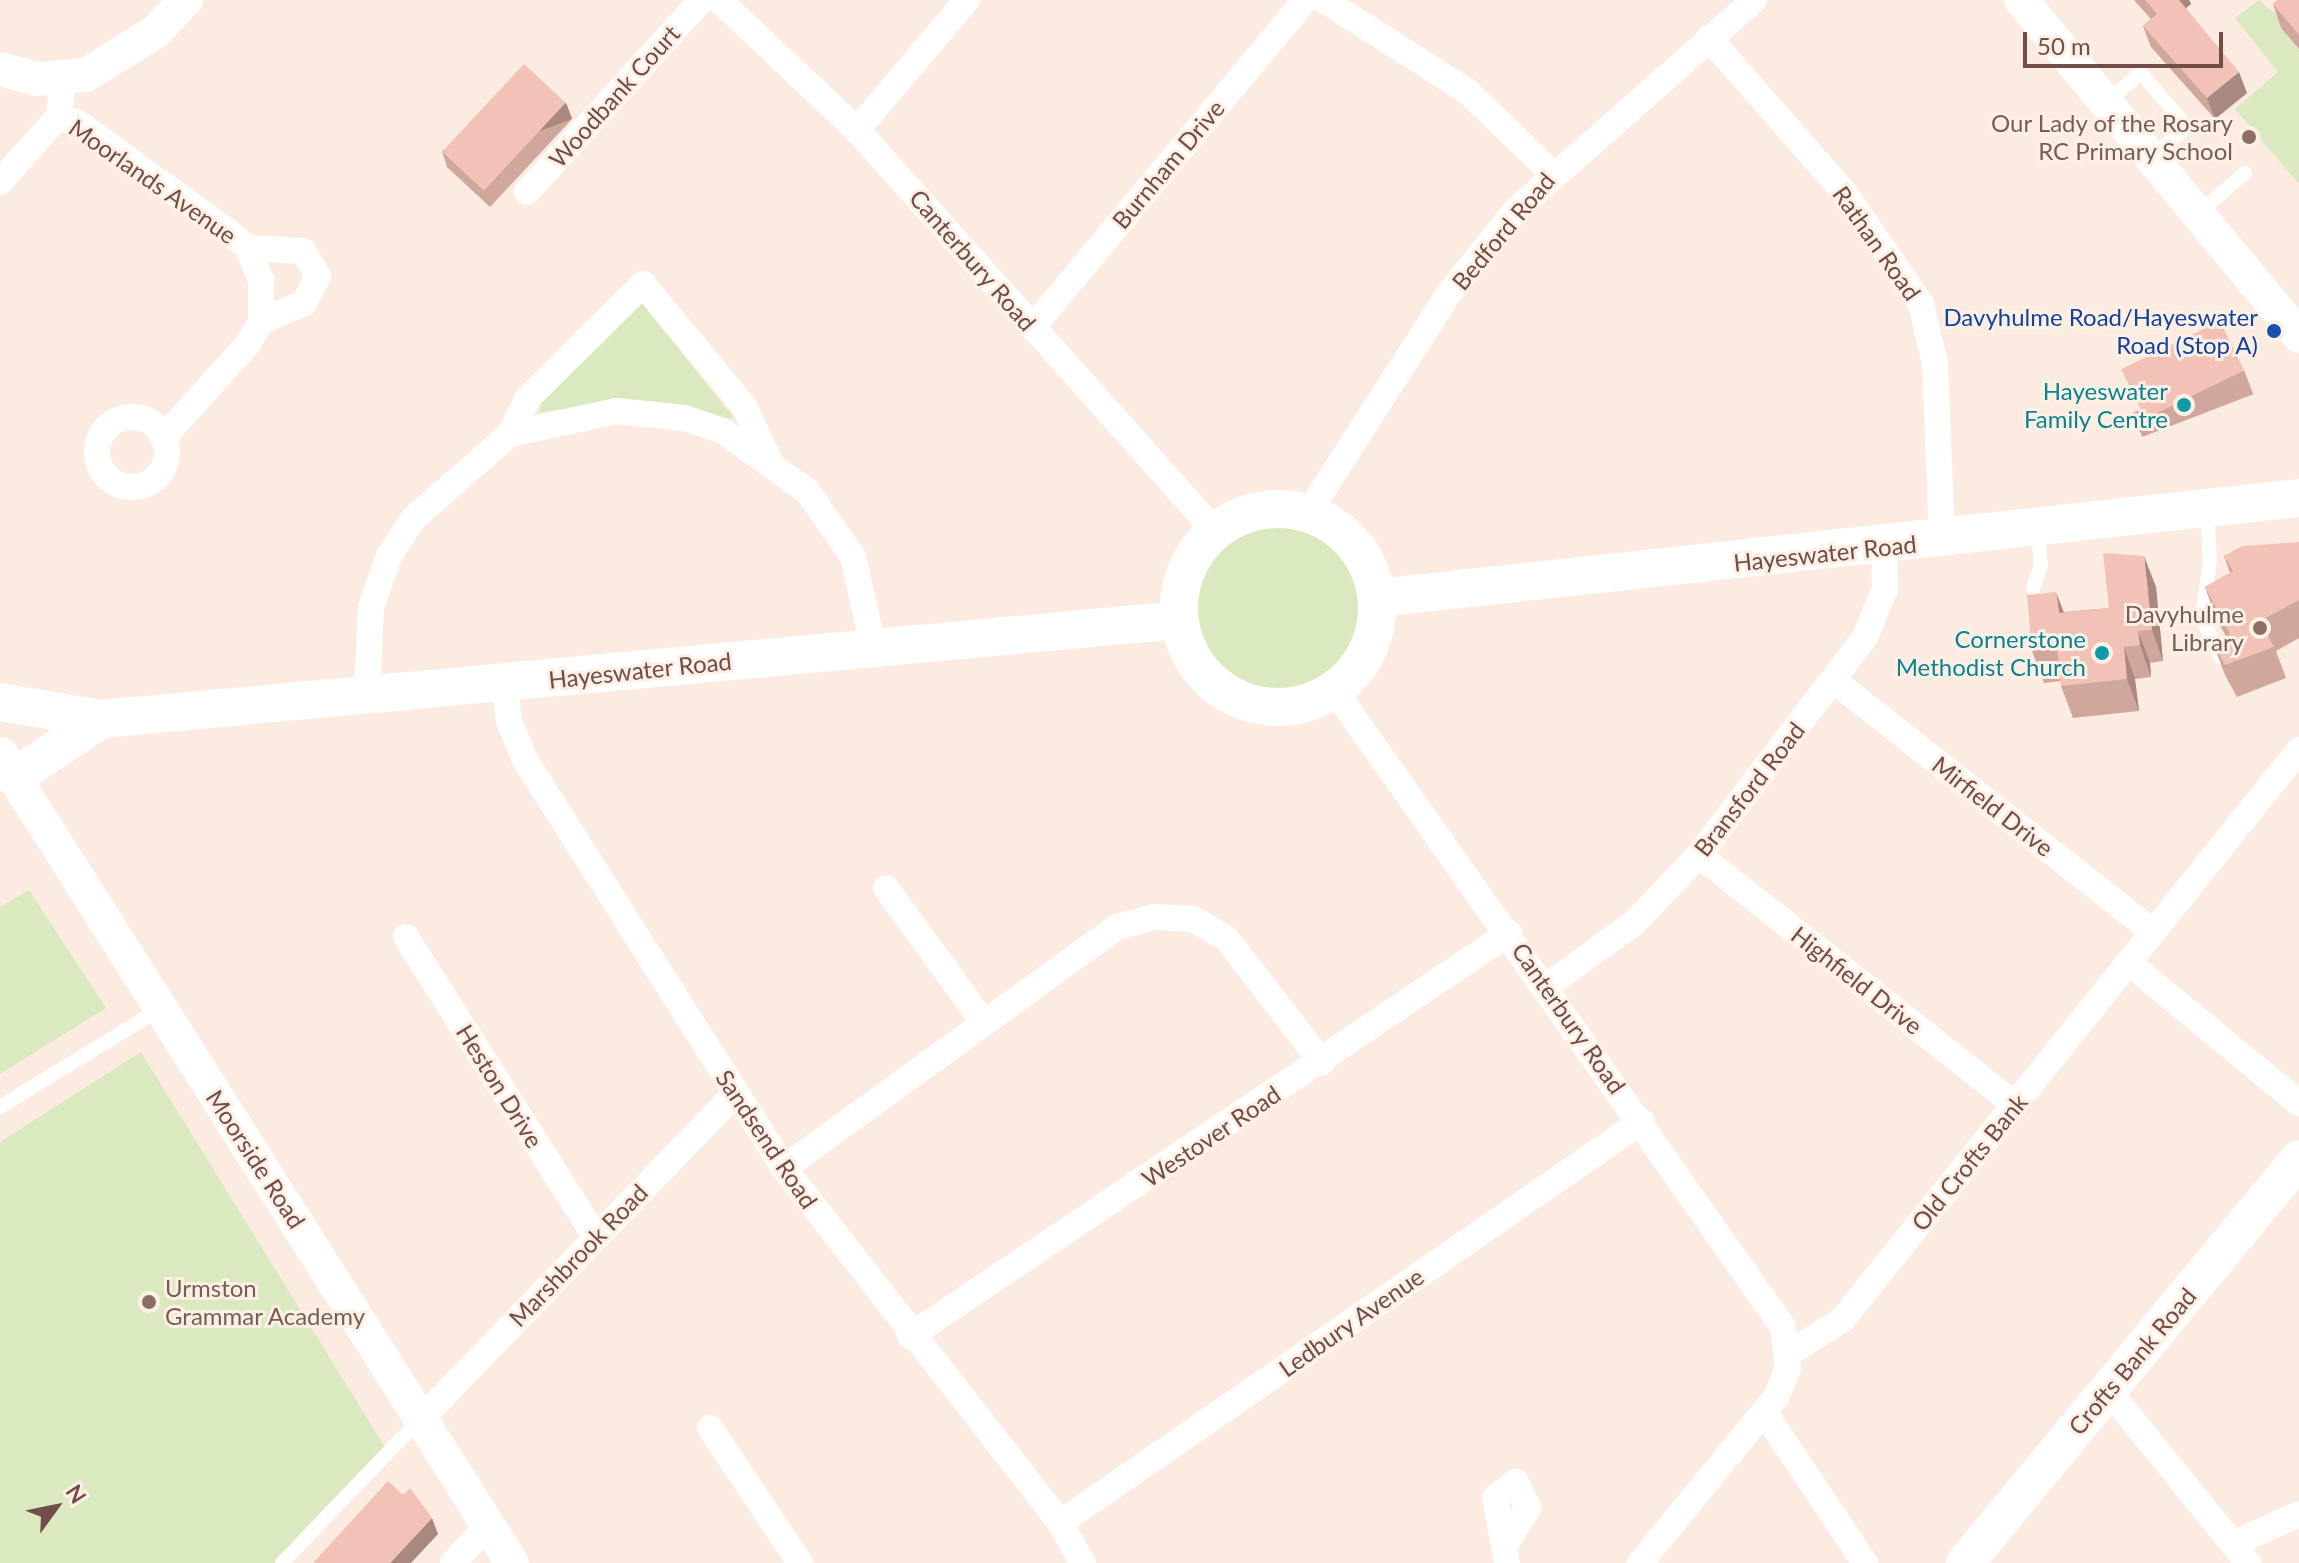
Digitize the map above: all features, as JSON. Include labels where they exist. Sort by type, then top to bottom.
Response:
[{"type":"main road","name":"Hayeswater Road","points":[[1377,598],[2290,503]]},
{"type":"main road","points":[[1276,508],[1308,513],[1349,538],[1377,598],[1370,647],[1335,691],[1306,704],[1249,704],[1201,672],[1179,620],[1192,557],[1215,531],[1276,508]]},
{"type":"main road","name":"Hayeswater Road","points":[[0,702],[102,719],[367,694],[505,685],[873,645],[1179,620]]},
{"type":"main road","name":"Hayeswater Road","points":[[7,767],[102,719]]},
{"type":"main road","name":"Crofts Bank Road","points":[[1965,1563],[2299,1159]]},
{"type":"street","points":[[0,69],[64,80],[109,66],[186,0]]},
{"type":"street","name":"Woodbank Court","points":[[527,192],[702,0]]},
{"type":"street","name":"Canterbury Road","points":[[719,0],[857,130],[1215,531]]},
{"type":"street","points":[[857,130],[967,0]]},
{"type":"street","name":"Burnham Drive","points":[[1032,328],[1305,0]]},
{"type":"street","points":[[1324,0],[1467,91],[1551,172]]},
{"type":"street","name":"Bedford Road","points":[[1308,513],[1450,292],[1551,172],[1754,0]]},
{"type":"street","points":[[2021,0],[2299,336]]},
{"type":"street","name":"Rathan Road","points":[[1709,38],[1844,192],[1921,304],[1935,364],[1942,541]]},
{"type":"street","points":[[0,182],[51,126],[64,80]]},
{"type":"street","name":"Moorlands Avenue","points":[[51,126],[77,122],[248,248],[261,280],[261,322]]},
{"type":"street","name":"Moorlands Avenue","points":[[163,438],[261,322],[304,303],[318,276],[303,251],[248,248]]},
{"type":"street","points":[[367,694],[371,607],[389,556],[430,501],[510,434],[528,398],[643,284],[744,406],[768,457]]},
{"type":"street","points":[[510,434],[571,417],[656,413],[723,431],[768,457],[807,491],[853,557],[873,645]]},
{"type":"street","name":"Bransford Road","points":[[1547,986],[1635,922],[1699,855],[1833,680],[1879,610],[1884,547]]},
{"type":"street","name":"Mirfield Drive","points":[[1833,680],[2153,932]]},
{"type":"street","name":"Sandsend Road","points":[[505,685],[509,721],[525,760],[735,1094],[784,1168],[910,1336],[1060,1523],[1083,1563]]},
{"type":"street","name":"Canterbury Road","points":[[1335,691],[1775,1310],[1789,1353]]},
{"type":"street","name":"Old Crofts Bank","points":[[1789,1353],[1842,1320],[2299,750]]},
{"type":"street","name":"Moorside Road","points":[[7,767],[512,1563]]},
{"type":"street","name":"Highfield Drive","points":[[1699,855],[2015,1105]]},
{"type":"street","points":[[886,888],[984,1023]]},
{"type":"street","points":[[784,1168],[1117,927],[1154,917],[1193,919],[1252,963],[1322,1062]]},
{"type":"street","name":"Westover Road","points":[[910,1336],[1322,1062],[1509,933]]},
{"type":"street","name":"Heston Drive","points":[[406,937],[595,1236]]},
{"type":"street","points":[[2129,963],[2299,1103]]},
{"type":"street","name":"Marshbrook Road","points":[[422,1418],[735,1094]]},
{"type":"street","name":"Ledbury Avenue","points":[[1060,1523],[1642,1121]]},
{"type":"street","points":[[1640,1563],[1764,1412],[1784,1382],[1789,1353]]},
{"type":"street","points":[[2108,1390],[2240,1553],[2299,1514]]},
{"type":"street","points":[[1764,1412],[1865,1563]]},
{"type":"street","points":[[710,1428],[800,1563]]},
{"type":"street","points":[[453,1563],[488,1525]]},
{"type":"lane","points":[[2105,103],[2141,73],[2187,127],[2151,158]]},
{"type":"lane","points":[[2198,214],[2245,173]]},
{"type":"lane","points":[[2207,512],[2210,560],[2202,618],[2221,659]]},
{"type":"lane","points":[[2033,588],[2041,566],[2038,530]]},
{"type":"lane","points":[[0,1107],[160,1009]]},
{"type":"lane","points":[[282,1563],[422,1418]]},
{"type":"green space","points":[[2259,0],[2284,21],[2279,26],[2299,49],[2299,184],[2235,109],[2278,72],[2235,18]]},
{"type":"green space","points":[[641,302],[733,417],[726,422],[652,401],[539,412],[544,395]]},
{"type":"green space","points":[[1278,525],[1310,531],[1338,549],[1356,577],[1362,609],[1356,641],[1338,669],[1310,687],[1278,693],[1246,687],[1218,669],[1200,641],[1194,609],[1200,577],[1218,549],[1246,531]]},
{"type":"green space","points":[[29,890],[106,1008],[0,1074],[0,907]]},
{"type":"green space","name":"Urmston Grammar Academy","points":[[141,1052],[385,1447],[279,1563],[0,1563],[0,1142]]},
{"type":"building","points":[[2145,0],[2179,0],[2239,72],[2207,98],[2143,26],[2157,14]]},
{"type":"building","points":[[2277,0],[2299,0],[2299,35],[2273,4]]},
{"type":"building","points":[[524,64],[566,103],[484,191],[442,152]]},
{"type":"building","points":[[2220,321],[2244,370],[2145,419],[2121,369]]},
{"type":"building","points":[[2299,542],[2299,600],[2260,621],[2274,647],[2225,665],[2213,643],[2230,634],[2205,587],[2233,571],[2224,556],[2242,546]]},
{"type":"building","points":[[2103,553],[2144,556],[2152,630],[2138,631],[2140,645],[2124,647],[2127,679],[2061,686],[2057,649],[2032,651],[2027,595],[2056,592],[2059,613],[2109,608]]},
{"type":"building","points":[[388,1481],[403,1495],[410,1488],[432,1518],[390,1563],[313,1563]]},
{"type":"place","name":"Our Lady of the Rosary RC Primary School","points":[[2249,137]]},
{"type":"place","name":"Davyhulme Road/Hayeswater Road (Stop A)","points":[[2274,331]]},
{"type":"place","name":"Hayeswater Family Centre","points":[[2184,405]]},
{"type":"place","name":"Davyhulme Library","points":[[2260,628]]},
{"type":"place","name":"Cornerstone Methodist Church","points":[[2102,653]]},
{"type":"place","name":"Urmston Grammar Academy","points":[[149,1302]]}]
